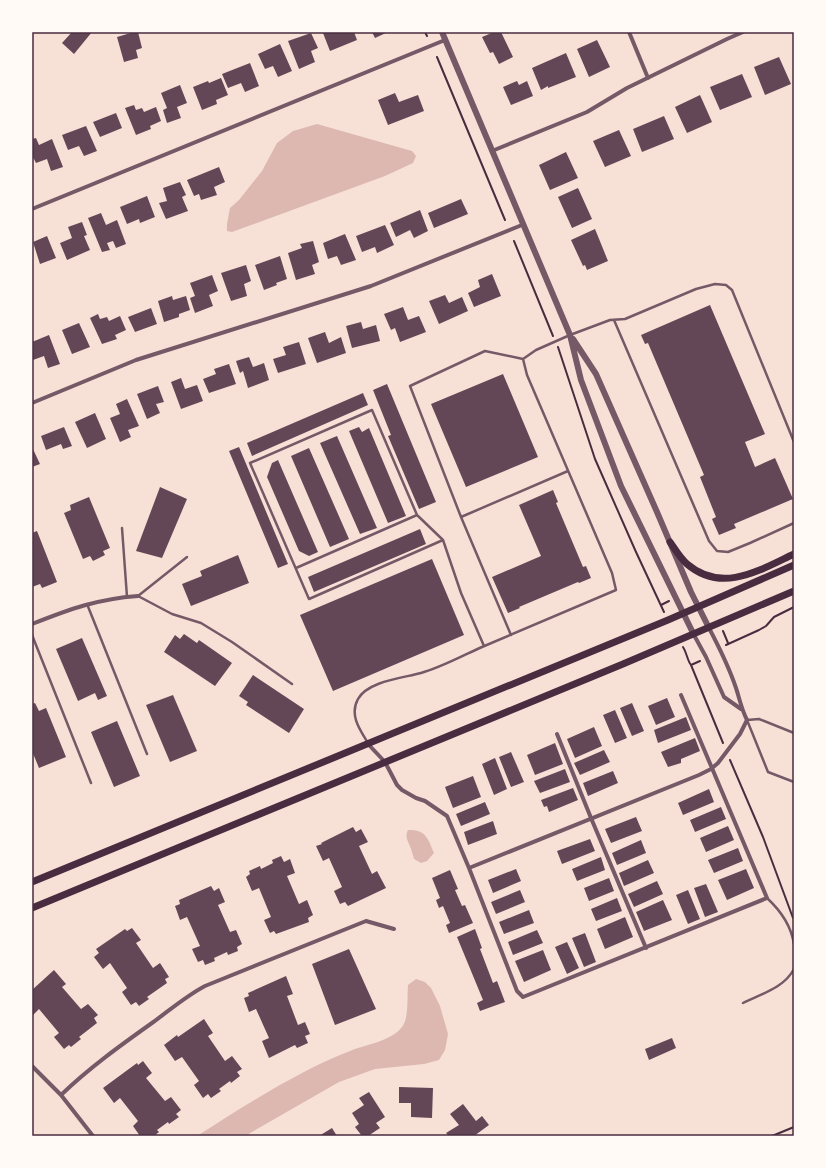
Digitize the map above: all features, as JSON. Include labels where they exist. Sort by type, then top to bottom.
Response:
[{"type":"main road","points":[[670,542],[686,563],[697,571],[718,578],[745,576],[794,554]]},
{"type":"main road","points":[[32,882],[668,620],[794,565]]},
{"type":"main road","points":[[32,908],[694,635],[794,591]]},
{"type":"street","points":[[442,32],[522,225],[570,335],[581,380],[621,486],[706,657],[724,697],[741,709]]},
{"type":"street","points":[[629,32],[648,78]]},
{"type":"street","points":[[492,151],[587,112],[626,88],[743,32]]},
{"type":"street","points":[[32,209],[445,40]]},
{"type":"street","points":[[32,403],[136,360],[371,286],[522,225]]},
{"type":"street","points":[[469,868],[711,769],[718,763],[740,734],[747,720],[741,709],[737,689],[720,648],[698,607],[596,374],[570,335]]},
{"type":"street","points":[[32,624],[87,603],[112,598],[138,596]]},
{"type":"street","points":[[368,744],[385,762],[397,785],[402,790],[425,801],[446,816],[469,868],[517,991],[524,997],[767,898],[711,769],[681,695]]},
{"type":"street","points":[[557,734],[646,948]]},
{"type":"street","points":[[62,1095],[82,1076],[120,1046],[190,995],[205,986],[366,921],[394,929]]},
{"type":"street","points":[[32,1066],[62,1095],[93,1136]]},
{"type":"lane","points":[[523,360],[536,350],[555,341],[610,320],[625,319],[696,289],[715,284],[726,285],[732,290],[794,442]]},
{"type":"lane","points":[[614,320],[709,541],[717,551],[728,552],[750,544],[794,523]]},
{"type":"lane","points":[[511,636],[410,386],[485,351],[523,360]]},
{"type":"lane","points":[[368,744],[360,731],[354,716],[354,708],[358,698],[366,690],[377,684],[423,673],[616,590],[612,573],[527,375],[523,360]]},
{"type":"lane","points":[[443,540],[309,599],[250,462],[372,410],[416,515],[443,540],[461,593],[484,646]]},
{"type":"lane","points":[[462,517],[568,471]]},
{"type":"lane","points":[[296,568],[416,515]]},
{"type":"lane","points":[[122,528],[127,597]]},
{"type":"lane","points":[[187,557],[138,596],[172,614],[201,623],[232,642],[292,684]]},
{"type":"lane","points":[[87,603],[147,754]]},
{"type":"lane","points":[[32,635],[92,783]]},
{"type":"lane","points":[[794,733],[759,719],[747,720],[768,772],[794,782]]},
{"type":"lane","points":[[767,898],[780,910],[788,923],[794,944]]},
{"type":"lane","points":[[744,1003],[782,983],[794,969]]},
{"type":"path","points":[[425,32],[427,36]]},
{"type":"path","points":[[437,57],[505,220]]},
{"type":"path","points":[[514,241],[561,356],[595,459],[668,620]]},
{"type":"path","points":[[726,645],[759,630],[766,626],[774,617],[794,607]]},
{"type":"path","points":[[679,641],[687,654],[726,752],[763,837],[794,919]]},
{"type":"path","points":[[691,665],[701,661]]},
{"type":"path","points":[[772,1136],[794,1127]]},
{"type":"shaded area","points":[[317,124],[412,151],[416,156],[413,163],[385,176],[232,232],[227,231],[230,208],[239,200],[262,171],[277,143],[293,131]]},
{"type":"shaded area","points":[[408,830],[419,831],[428,839],[434,853],[427,861],[421,863],[414,859],[407,838]]},
{"type":"shaded area","points":[[416,979],[425,982],[431,988],[440,1006],[448,1034],[445,1050],[439,1060],[424,1064],[375,1069],[339,1082],[245,1136],[197,1136],[294,1077],[334,1057],[393,1035],[402,1027],[406,1019],[408,985]]},
{"type":"building","points":[[72,32],[92,32],[74,54],[62,43]]},
{"type":"building","points":[[138,32],[142,48],[136,50],[138,58],[124,62],[117,37]]},
{"type":"building","points":[[354,32],[357,40],[330,51],[323,33]]},
{"type":"building","points":[[372,32],[388,32],[375,38]]},
{"type":"building","points":[[494,32],[501,32],[513,57],[499,64],[493,52],[490,53],[482,37]]},
{"type":"building","points":[[311,33],[318,48],[311,51],[315,62],[299,69],[288,41]]},
{"type":"building","points":[[597,40],[610,67],[589,77],[577,49]]},
{"type":"building","points":[[280,44],[292,71],[278,77],[273,66],[265,69],[258,54]]},
{"type":"building","points":[[566,53],[576,77],[548,88],[548,86],[541,90],[532,68]]},
{"type":"building","points":[[779,57],[791,84],[765,95],[754,67]]},
{"type":"building","points":[[250,63],[259,86],[245,92],[241,83],[228,88],[222,74]]},
{"type":"building","points":[[742,74],[752,97],[720,110],[710,87]]},
{"type":"building","points":[[221,78],[228,95],[216,100],[217,104],[202,110],[193,87]]},
{"type":"building","points":[[517,81],[519,85],[527,81],[533,96],[511,105],[503,87]]},
{"type":"building","points":[[180,85],[187,103],[177,107],[181,118],[167,123],[163,110],[167,108],[161,93]]},
{"type":"building","points":[[395,93],[399,102],[418,95],[424,111],[388,125],[378,100]]},
{"type":"building","points":[[700,95],[712,122],[687,133],[675,107]]},
{"type":"building","points":[[134,105],[136,110],[142,108],[144,112],[156,107],[161,121],[150,126],[151,129],[136,135],[125,108]]},
{"type":"building","points":[[116,113],[122,128],[100,137],[93,122]]},
{"type":"building","points":[[664,116],[674,139],[642,152],[633,129]]},
{"type":"building","points":[[86,126],[97,151],[84,156],[79,146],[68,150],[62,135]]},
{"type":"building","points":[[619,130],[631,156],[605,167],[593,141]]},
{"type":"building","points":[[36,138],[39,145],[52,139],[63,167],[51,171],[47,159],[36,163],[32,155],[32,139]]},
{"type":"building","points":[[566,152],[578,178],[550,190],[539,165]]},
{"type":"building","points":[[219,167],[225,182],[214,187],[217,195],[201,200],[199,194],[194,196],[187,180]]},
{"type":"building","points":[[180,182],[186,195],[182,197],[188,211],[166,219],[159,203],[167,201],[163,188]]},
{"type":"building","points":[[578,188],[592,219],[572,228],[558,197]]},
{"type":"building","points":[[147,196],[155,217],[140,223],[139,219],[127,224],[120,207]]},
{"type":"building","points":[[461,199],[468,214],[434,228],[428,213]]},
{"type":"building","points":[[420,210],[428,231],[414,238],[410,230],[396,237],[390,223]]},
{"type":"building","points":[[101,213],[106,225],[117,220],[126,244],[116,248],[113,241],[107,243],[110,250],[102,252],[88,218]]},
{"type":"building","points":[[82,222],[87,235],[84,236],[90,250],[67,260],[60,243],[72,238],[68,227]]},
{"type":"building","points":[[385,225],[394,245],[377,253],[375,247],[362,252],[356,236]]},
{"type":"building","points":[[595,229],[608,261],[587,270],[585,265],[583,266],[571,240]]},
{"type":"building","points":[[345,234],[356,260],[341,265],[337,256],[328,259],[323,243]]},
{"type":"building","points":[[47,236],[56,258],[40,264],[33,242]]},
{"type":"building","points":[[313,241],[319,262],[312,265],[315,274],[296,280],[288,253],[302,248],[300,244]]},
{"type":"building","points":[[280,256],[287,279],[264,290],[255,265]]},
{"type":"building","points":[[246,265],[251,281],[244,284],[247,296],[231,301],[221,273]]},
{"type":"building","points":[[492,274],[501,296],[474,307],[468,293],[480,287],[478,280]]},
{"type":"building","points":[[212,275],[218,291],[209,295],[213,306],[195,313],[190,298],[195,296],[190,283]]},
{"type":"building","points":[[445,295],[449,303],[462,297],[468,311],[439,324],[429,301]]},
{"type":"building","points":[[172,296],[173,300],[186,296],[190,310],[179,314],[179,317],[164,322],[158,301]]},
{"type":"building","points":[[710,305],[765,434],[745,442],[755,467],[775,458],[793,499],[734,524],[736,528],[719,535],[712,519],[716,517],[700,477],[704,475],[648,343],[645,344],[641,335]]},
{"type":"building","points":[[403,307],[408,320],[419,316],[426,332],[400,342],[395,328],[391,330],[384,314]]},
{"type":"building","points":[[151,308],[157,324],[135,332],[128,317]]},
{"type":"building","points":[[98,314],[100,319],[107,317],[109,321],[120,316],[126,330],[115,335],[117,339],[102,344],[90,318]]},
{"type":"building","points":[[361,322],[363,329],[376,325],[380,341],[352,348],[346,326]]},
{"type":"building","points":[[79,323],[90,347],[72,354],[62,330]]},
{"type":"building","points":[[325,332],[329,343],[341,337],[346,353],[317,363],[308,338]]},
{"type":"building","points":[[49,335],[60,364],[48,368],[44,356],[33,360],[32,342]]},
{"type":"building","points":[[299,342],[306,364],[278,373],[273,359],[286,355],[283,347]]},
{"type":"building","points":[[249,357],[253,367],[264,363],[269,380],[248,388],[243,371],[240,373],[236,361]]},
{"type":"building","points":[[229,364],[236,384],[209,393],[203,379],[216,374],[214,369]]},
{"type":"building","points":[[503,374],[538,457],[466,487],[431,404]]},
{"type":"building","points":[[181,378],[185,389],[197,385],[203,401],[181,409],[171,382]]},
{"type":"building","points":[[387,384],[436,502],[419,509],[388,436],[391,435],[373,390]]},
{"type":"building","points":[[158,386],[164,402],[156,404],[160,413],[147,419],[137,394]]},
{"type":"building","points":[[363,393],[368,405],[252,456],[247,443]]},
{"type":"building","points":[[127,399],[139,426],[128,430],[131,437],[120,442],[110,418],[120,414],[116,404]]},
{"type":"building","points":[[95,413],[106,439],[87,448],[75,422]]},
{"type":"building","points":[[64,427],[72,446],[63,449],[61,444],[46,450],[41,436]]},
{"type":"building","points":[[359,427],[362,432],[369,428],[406,516],[388,523],[349,431]]},
{"type":"building","points":[[337,436],[377,528],[360,534],[320,443]]},
{"type":"building","points":[[32,447],[40,464],[32,467]]},
{"type":"building","points":[[239,447],[288,564],[278,568],[229,451]]},
{"type":"building","points":[[309,448],[349,539],[330,547],[291,456]]},
{"type":"building","points":[[278,460],[318,552],[309,556],[299,551],[267,477],[272,463]]},
{"type":"building","points":[[160,487],[187,499],[162,558],[136,551]]},
{"type":"building","points":[[553,490],[558,502],[556,503],[583,567],[586,566],[591,578],[579,583],[578,582],[508,613],[492,577],[541,556],[519,505]]},
{"type":"building","points":[[89,497],[110,548],[103,551],[105,555],[93,561],[90,556],[83,559],[64,513],[71,510],[70,505]]},
{"type":"building","points":[[420,529],[426,544],[314,592],[308,577]]},
{"type":"building","points":[[37,531],[57,582],[42,588],[40,584],[32,587],[32,533]]},
{"type":"building","points":[[238,555],[249,583],[191,606],[182,584],[202,576],[200,571]]},
{"type":"building","points":[[432,559],[464,635],[333,691],[300,615]]},
{"type":"building","points":[[184,634],[197,643],[199,640],[232,663],[215,686],[164,652],[175,635],[180,639]]},
{"type":"building","points":[[82,638],[107,696],[98,700],[95,693],[78,701],[56,649]]},
{"type":"building","points":[[253,675],[304,709],[289,733],[246,705],[248,702],[239,696]]},
{"type":"building","points":[[173,695],[197,751],[170,762],[146,705]]},
{"type":"building","points":[[667,698],[675,717],[656,725],[648,706]]},
{"type":"building","points":[[35,703],[39,711],[46,708],[66,757],[39,768],[32,751],[32,704]]},
{"type":"building","points":[[632,703],[644,731],[632,736],[620,708]]},
{"type":"building","points":[[615,710],[627,738],[615,743],[603,715]]},
{"type":"building","points":[[686,717],[691,730],[658,743],[654,730]]},
{"type":"building","points":[[117,721],[140,776],[114,787],[91,732]]},
{"type":"building","points":[[594,727],[602,746],[575,758],[567,739]]},
{"type":"building","points":[[695,738],[700,751],[681,759],[681,763],[668,767],[661,752]]},
{"type":"building","points":[[555,743],[563,764],[535,775],[527,755]]},
{"type":"building","points":[[604,750],[610,762],[580,775],[574,763]]},
{"type":"building","points":[[511,752],[524,782],[511,787],[499,757]]},
{"type":"building","points":[[495,758],[507,789],[494,795],[482,764]]},
{"type":"building","points":[[565,769],[570,782],[540,793],[534,781]]},
{"type":"building","points":[[613,771],[618,783],[588,796],[583,783]]},
{"type":"building","points":[[473,776],[481,797],[453,808],[445,787]]},
{"type":"building","points":[[573,788],[578,800],[549,812],[547,806],[544,807],[541,800]]},
{"type":"building","points":[[709,789],[714,802],[683,815],[678,803]]},
{"type":"building","points":[[485,802],[490,814],[461,826],[456,814]]},
{"type":"building","points":[[721,807],[726,819],[695,832],[690,820]]},
{"type":"building","points":[[636,817],[642,831],[611,843],[605,829]]},
{"type":"building","points":[[493,821],[497,834],[468,845],[464,832]]},
{"type":"building","points":[[728,826],[734,840],[706,852],[700,838]]},
{"type":"building","points":[[353,827],[356,832],[361,829],[368,842],[359,846],[372,874],[377,871],[386,888],[348,906],[345,902],[340,904],[334,891],[342,887],[329,858],[323,861],[316,846]]},
{"type":"building","points":[[590,839],[595,851],[562,864],[557,851]]},
{"type":"building","points":[[641,840],[646,853],[617,865],[612,853]]},
{"type":"building","points":[[738,848],[743,861],[714,873],[708,860]]},
{"type":"building","points":[[281,856],[284,862],[290,859],[295,873],[287,876],[299,904],[307,900],[313,915],[308,918],[309,922],[276,934],[274,931],[270,933],[264,920],[271,917],[259,888],[252,891],[246,877],[250,874],[249,871],[260,866],[261,869],[273,863],[272,860]]},
{"type":"building","points":[[601,857],[605,870],[577,881],[572,869]]},
{"type":"building","points":[[648,860],[654,873],[624,886],[619,873]]},
{"type":"building","points":[[516,869],[521,881],[493,893],[488,880]]},
{"type":"building","points":[[746,869],[754,888],[727,900],[718,880]]},
{"type":"building","points":[[450,870],[458,889],[455,890],[462,906],[465,905],[473,923],[449,933],[446,925],[450,923],[443,906],[439,908],[436,900],[440,898],[432,878]]},
{"type":"building","points":[[609,878],[614,891],[589,901],[584,888]]},
{"type":"building","points":[[657,881],[663,894],[634,907],[628,894]]},
{"type":"building","points":[[706,884],[718,912],[705,917],[694,888]]},
{"type":"building","points":[[211,886],[214,891],[219,888],[225,902],[218,905],[230,932],[236,930],[242,944],[237,947],[238,951],[228,955],[227,952],[214,958],[215,961],[205,965],[203,960],[198,962],[192,949],[200,946],[187,917],[180,920],[175,906],[180,904],[179,900]]},
{"type":"building","points":[[520,890],[525,902],[496,914],[491,902]]},
{"type":"building","points":[[688,890],[700,919],[688,924],[676,895]]},
{"type":"building","points":[[617,898],[622,911],[596,921],[591,909]]},
{"type":"building","points":[[663,900],[672,920],[644,931],[636,912]]},
{"type":"building","points":[[529,910],[534,923],[504,934],[499,922]]},
{"type":"building","points":[[625,917],[633,937],[605,949],[597,929]]},
{"type":"building","points":[[132,928],[141,940],[136,943],[153,968],[160,963],[169,977],[165,979],[167,983],[147,997],[149,999],[139,1006],[136,1002],[131,1005],[122,992],[127,988],[110,963],[103,969],[94,957],[99,953],[96,949],[125,929],[127,931]]},
{"type":"building","points":[[475,929],[482,948],[480,949],[493,983],[497,981],[505,1002],[480,1011],[477,1003],[483,1000],[457,937]]},
{"type":"building","points":[[537,930],[543,943],[513,955],[508,942]]},
{"type":"building","points":[[585,933],[596,962],[584,967],[572,938]]},
{"type":"building","points":[[567,942],[579,968],[567,974],[555,947]]},
{"type":"building","points":[[349,949],[376,1009],[335,1025],[312,964]]},
{"type":"building","points":[[543,950],[551,970],[524,982],[515,961]]},
{"type":"building","points":[[54,970],[66,984],[62,987],[81,1009],[88,1004],[98,1015],[94,1018],[97,1023],[79,1037],[81,1039],[71,1047],[69,1045],[64,1049],[54,1037],[59,1033],[39,1009],[32,1016],[32,990]]},
{"type":"building","points":[[286,976],[293,994],[287,996],[298,1025],[305,1022],[310,1034],[305,1036],[308,1043],[297,1048],[295,1045],[269,1058],[262,1041],[269,1038],[256,1009],[249,1012],[244,998],[249,996],[248,993]]},
{"type":"building","points":[[204,1019],[213,1033],[208,1036],[225,1061],[232,1056],[242,1069],[237,1072],[240,1076],[231,1083],[230,1081],[219,1089],[221,1091],[211,1098],[208,1094],[203,1098],[194,1085],[199,1081],[182,1057],[175,1061],[164,1045],[177,1035],[178,1037]]},
{"type":"building","points":[[672,1038],[676,1048],[649,1060],[645,1049]]},
{"type":"building","points":[[143,1061],[152,1073],[146,1078],[165,1101],[171,1097],[181,1110],[176,1114],[179,1117],[169,1124],[168,1122],[157,1130],[159,1132],[154,1136],[140,1136],[133,1126],[138,1121],[120,1098],[114,1103],[103,1088],[137,1063],[138,1065]]},
{"type":"building","points":[[399,1087],[433,1088],[432,1118],[411,1117],[411,1103],[399,1103]]},
{"type":"building","points":[[369,1092],[385,1117],[376,1123],[380,1128],[368,1136],[362,1136],[355,1127],[359,1124],[352,1113],[364,1105],[359,1098]]},
{"type":"building","points":[[463,1104],[476,1121],[482,1116],[489,1125],[474,1136],[449,1136],[446,1133],[459,1125],[450,1114]]},
{"type":"building","points":[[332,1128],[337,1136],[319,1136]]}]
